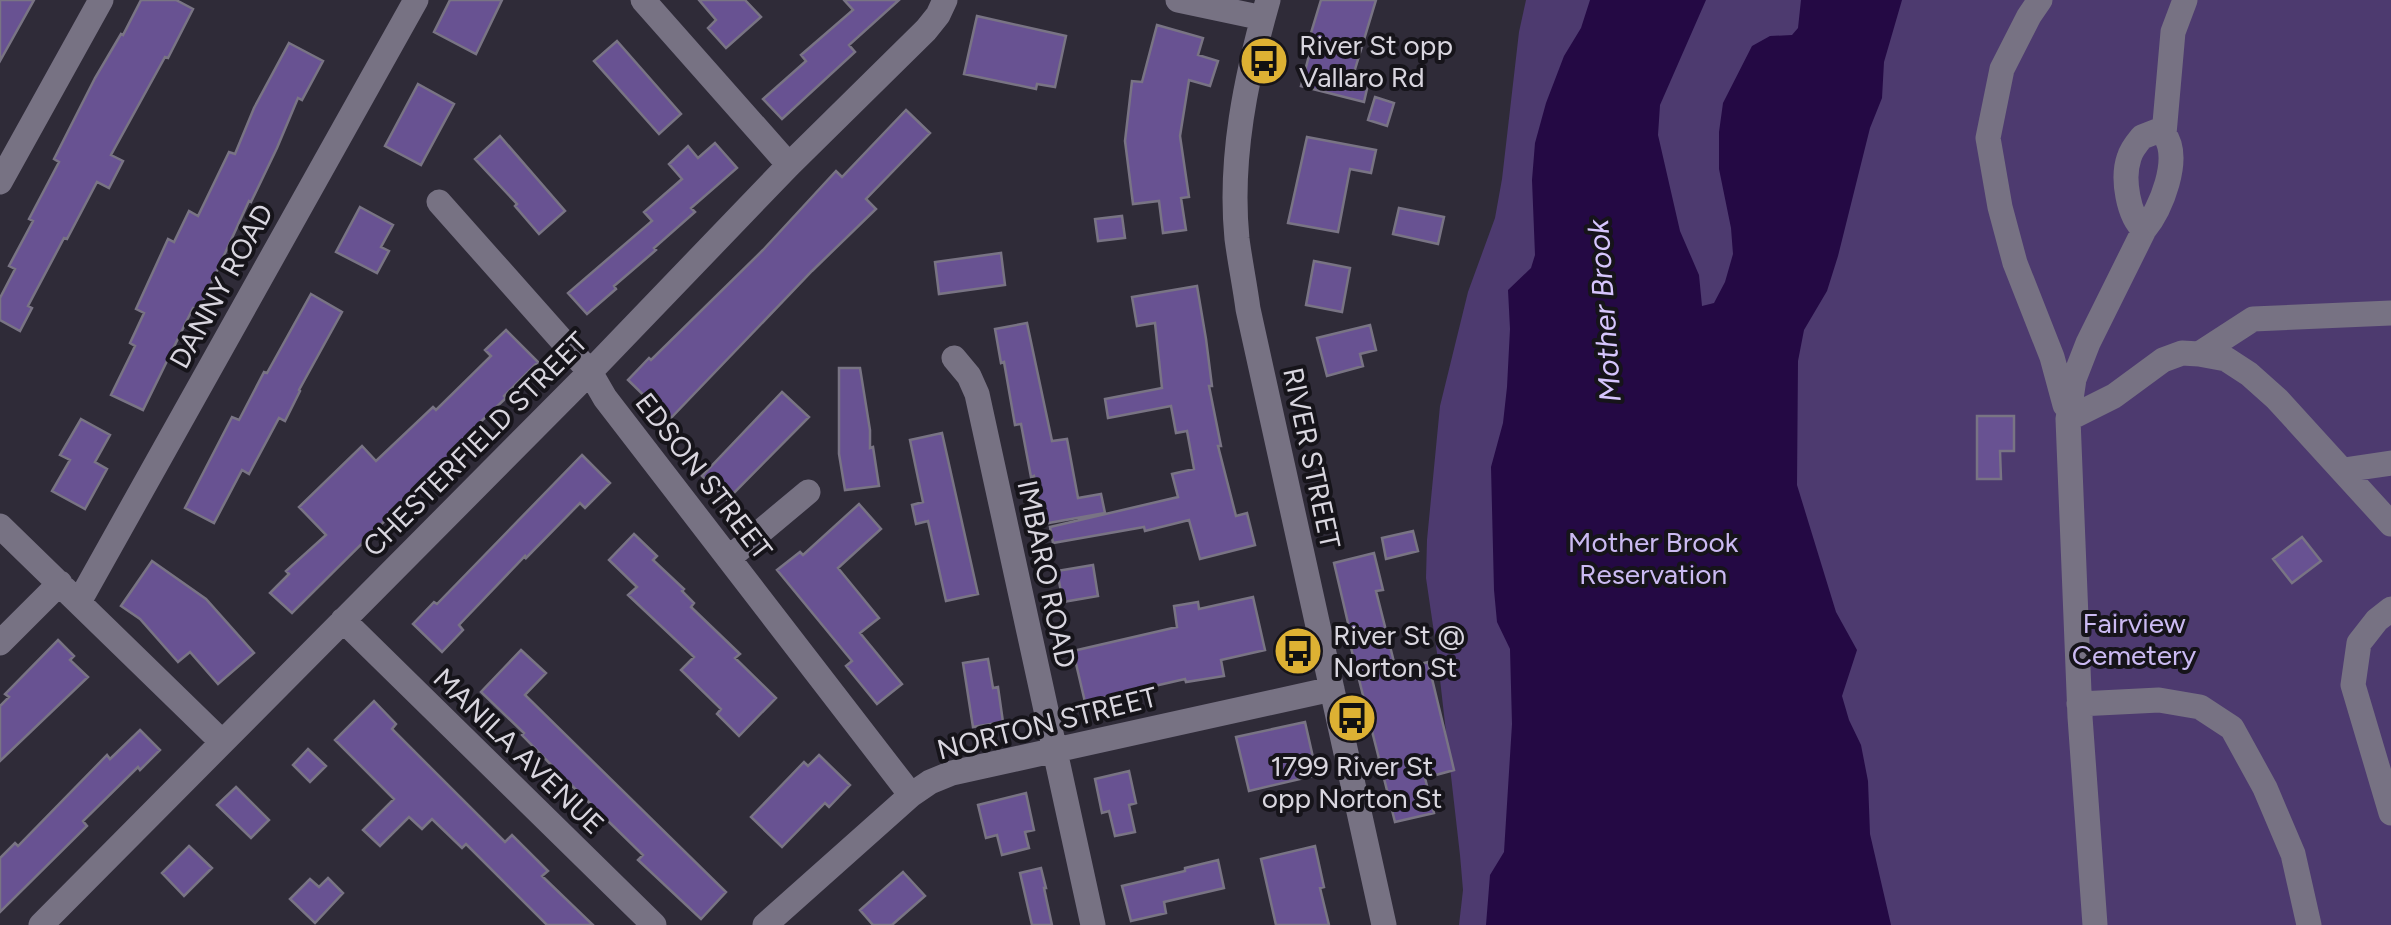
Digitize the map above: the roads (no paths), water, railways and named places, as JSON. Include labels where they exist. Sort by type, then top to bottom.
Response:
[{"type":"street","points":[[0,182],[101,0]]},
{"type":"street","name":"DANNY ROAD","points":[[79,602],[416,0]]},
{"type":"street","points":[[643,0],[789,165]]},
{"type":"street","name":"CHESTERFIELD STREET","points":[[41,925],[926,30],[945,0]]},
{"type":"street","points":[[1178,0],[1266,9]]},
{"type":"street","points":[[2040,0],[2002,69],[1988,138],[2000,206],[2016,263],[2052,356],[2068,419]]},
{"type":"street","points":[[2164,134],[2173,32],[2185,0]]},
{"type":"street","name":"RIVER STREET","points":[[1266,9],[1242,116],[1236,201],[1238,239],[1248,309],[1384,925]]},
{"type":"street","points":[[2095,925],[2080,704],[2068,419],[2081,361],[2144,230],[2157,214],[2170,170],[2169,140],[2160,130],[2142,136],[2127,162],[2127,187],[2135,222],[2144,230]]},
{"type":"street","name":"EDSON STREET","points":[[439,202],[590,372],[605,398],[912,795]]},
{"type":"street","points":[[2200,354],[2253,319],[2391,313]]},
{"type":"street","points":[[2068,419],[2114,396],[2163,360],[2182,354],[2226,360],[2249,374],[2277,400],[2391,524]]},
{"type":"street","name":"IMBARO ROAD","points":[[954,358],[977,394],[1093,925]]},
{"type":"street","points":[[2344,470],[2391,463]]},
{"type":"street","points":[[729,558],[808,492]]},
{"type":"street","points":[[0,526],[222,742]]},
{"type":"street","points":[[0,643],[60,583]]},
{"type":"street","points":[[2391,609],[2359,643],[2352,684],[2391,813]]},
{"type":"street","name":"MANILA AVENUE","points":[[342,620],[654,925]]},
{"type":"street","name":"NORTON STREET","points":[[765,925],[930,782],[952,773],[1054,749],[1332,689]]},
{"type":"street","points":[[2080,704],[2159,700],[2200,707],[2232,728],[2265,788],[2293,854],[2309,925]]},
{"type":"water","name":"Mother Brook Reservation","points":[[1590,0],[1706,0],[1660,105],[1658,135],[1680,231],[1699,275],[1702,306],[1714,303],[1733,254],[1719,169],[1719,132],[1723,103],[1752,46],[1770,36],[1792,35],[1798,28],[1801,0],[1902,0],[1884,62],[1882,98],[1870,128],[1838,256],[1827,291],[1804,330],[1798,361],[1797,485],[1836,612],[1857,650],[1842,696],[1861,745],[1868,781],[1870,834],[1891,925],[1486,925],[1490,875],[1504,852],[1512,724],[1510,649],[1497,622],[1494,590],[1491,467],[1503,423],[1507,387],[1508,290],[1531,268],[1535,255],[1535,143],[1564,56],[1581,28]]},
{"type":"place","name":"River St opp Vallaro Rd","points":[[1264,61]]},
{"type":"place","name":"River St @ Norton St","points":[[1298,651]]},
{"type":"place","name":"1799 River St opp Norton St","points":[[1352,718]]},
{"type":"water label","name":"Mother Brook","points":[[1604,311]]},
{"type":"park label","name":"Fairview Cemetery","points":[[2134,639]]}]
